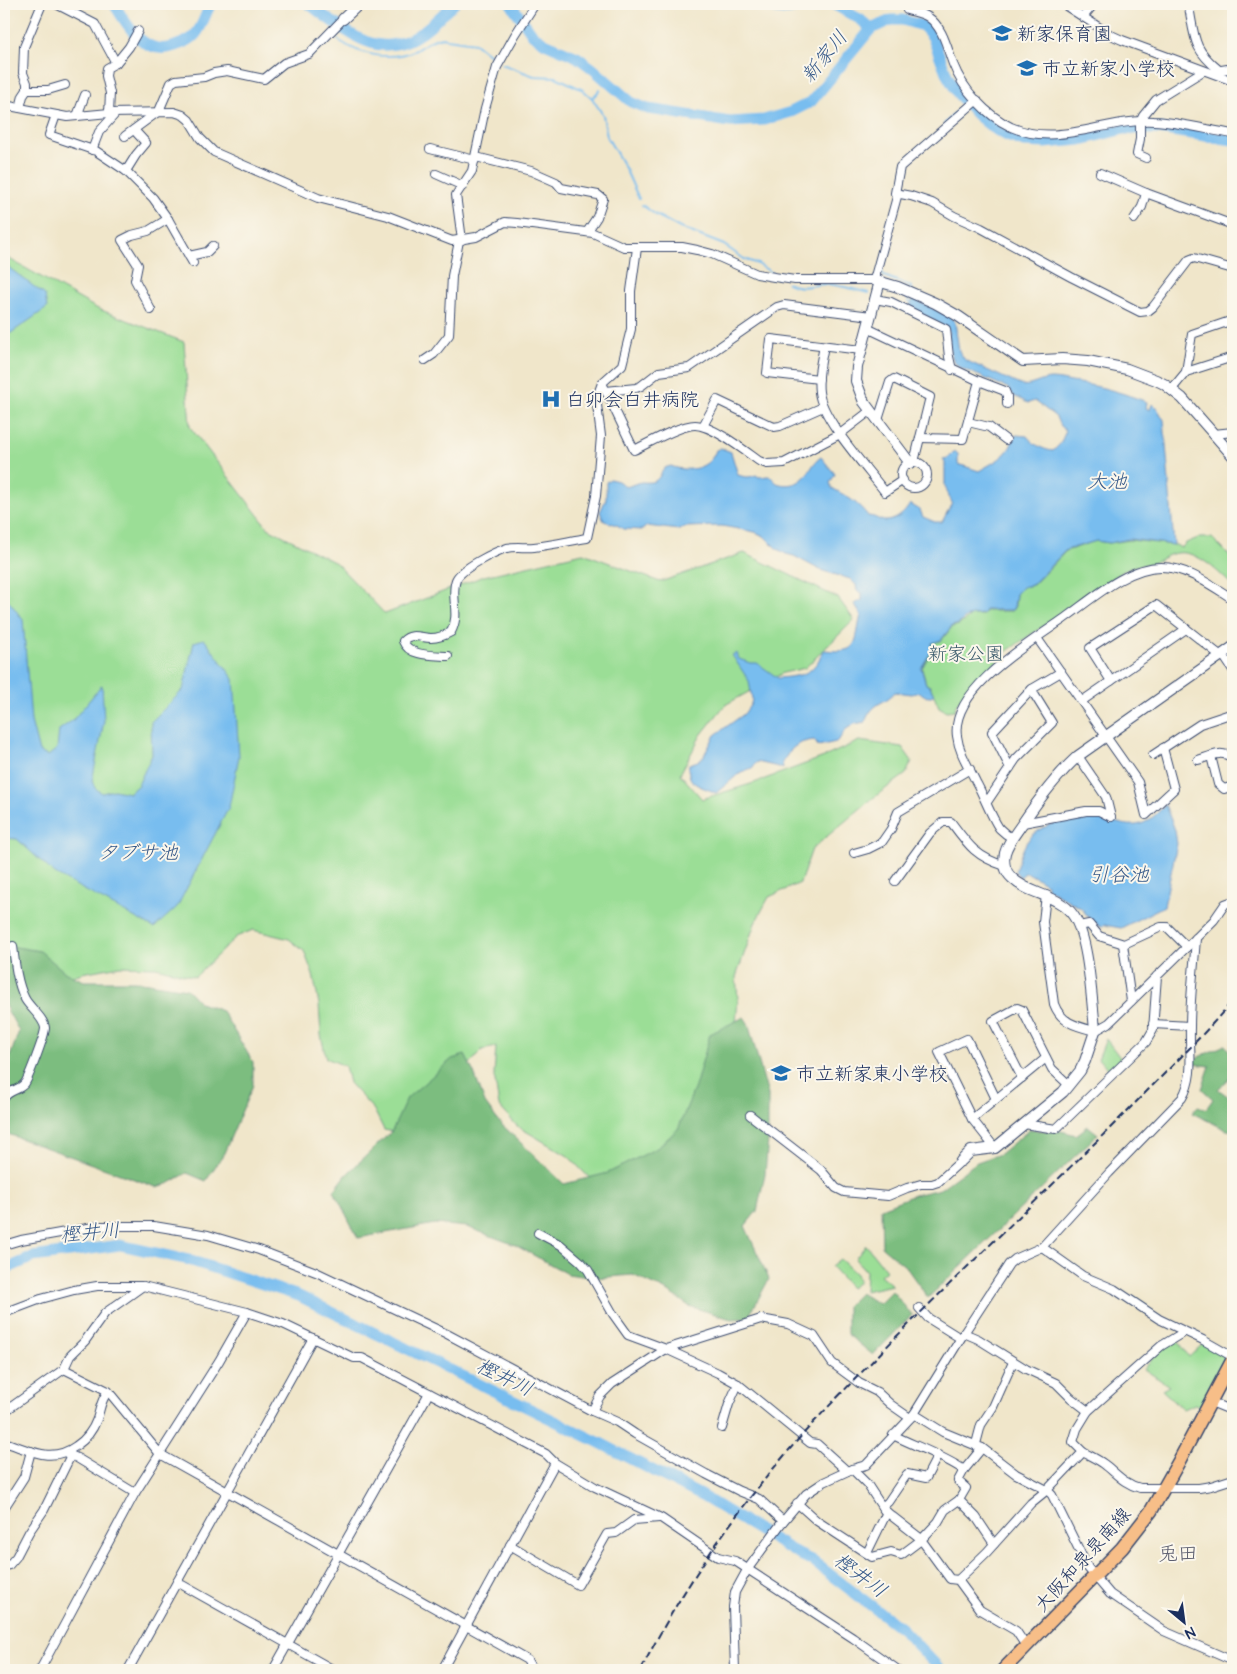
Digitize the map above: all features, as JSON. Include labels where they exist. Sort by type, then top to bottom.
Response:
[{"type":"main road","name":"大阪和泉泉南線","points":[[1003,1670],[1122,1548],[1151,1511],[1233,1358]]},
{"type":"street","points":[[20,108],[23,96],[27,90],[23,73],[24,46],[42,4]]},
{"type":"street","points":[[56,4],[95,24],[116,63]]},
{"type":"street","points":[[125,136],[159,111],[171,83],[176,80],[204,77],[227,71],[264,79],[284,62],[309,54],[360,4]]},
{"type":"street","points":[[425,360],[434,354],[449,335],[453,270],[460,241],[456,195],[472,171],[481,125],[497,67],[535,4]]},
{"type":"street","points":[[1063,4],[1122,40],[1233,82]]},
{"type":"street","points":[[1083,17],[1094,4]]},
{"type":"street","points":[[1185,4],[1190,7],[1196,43],[1200,52],[1219,70]]},
{"type":"street","points":[[907,10],[929,18],[936,24],[958,76],[977,100],[997,119],[1012,127],[1028,132],[1072,134],[1109,124],[1154,121],[1233,134]]},
{"type":"street","points":[[92,150],[99,132],[113,113],[106,76],[107,68],[116,63],[138,31]]},
{"type":"street","points":[[1146,158],[1138,154],[1140,122],[1156,100],[1205,72],[1233,68]]},
{"type":"street","points":[[27,90],[48,90],[65,85]]},
{"type":"street","points":[[78,116],[85,95]]},
{"type":"street","points":[[977,100],[900,167],[895,193],[932,203],[1140,312],[1148,311],[1153,307],[1189,260],[1194,258],[1233,269]]},
{"type":"street","points":[[4,105],[67,117],[113,113],[174,112],[183,115],[189,120],[206,146],[214,152],[310,195],[388,216],[452,242],[486,233],[505,222],[587,232],[624,247],[682,247],[697,250],[712,254],[757,274],[795,280],[877,281],[911,292],[958,316],[1023,361],[1062,359],[1108,365],[1146,375],[1172,389],[1182,398],[1233,456]]},
{"type":"street","points":[[56,116],[49,135],[92,150],[126,171],[153,198],[168,219],[191,259],[207,252],[213,246]]},
{"type":"street","points":[[126,171],[146,143],[134,130]]},
{"type":"street","points":[[430,149],[542,175],[556,182],[561,188],[598,195],[603,199],[597,217],[587,232]]},
{"type":"street","points":[[1100,173],[1146,193],[1233,225]]},
{"type":"street","points":[[436,174],[463,186]]},
{"type":"street","points":[[878,420],[890,382],[894,379],[930,397],[912,462],[903,469],[905,484],[912,487],[920,486],[926,481],[926,469],[921,463],[912,462],[870,411],[861,397],[856,381],[857,367],[875,299],[877,281],[898,193]]},
{"type":"street","points":[[1134,219],[1142,207],[1146,193]]},
{"type":"street","points":[[151,310],[135,280],[138,265],[122,240],[148,231],[168,219]]},
{"type":"street","points":[[448,656],[413,652],[403,641],[414,635],[433,638],[451,632],[456,618],[455,587],[460,574],[483,559],[509,548],[533,547],[587,538],[596,496],[602,436],[597,405],[598,394],[622,365],[631,329],[631,291],[637,248]]},
{"type":"street","points":[[875,299],[891,302],[946,329],[952,370]]},
{"type":"street","points":[[604,387],[636,388],[659,372],[689,368],[777,307],[784,305],[870,316]]},
{"type":"street","points":[[1172,389],[1186,372],[1192,334],[1233,320]]},
{"type":"street","points":[[867,328],[952,370],[1005,391],[1007,404]]},
{"type":"street","points":[[819,379],[767,373],[771,340],[861,350]]},
{"type":"street","points":[[824,346],[819,379],[819,394],[823,408],[830,421],[885,492],[903,480]]},
{"type":"street","points":[[1186,372],[1233,357]]},
{"type":"street","points":[[920,438],[963,439],[979,382]]},
{"type":"street","points":[[604,387],[634,450],[685,427],[703,426],[767,464],[784,463],[840,434],[870,411]]},
{"type":"street","points":[[703,426],[717,400],[774,427],[823,408]]},
{"type":"street","points":[[968,422],[989,427],[1006,440]]},
{"type":"street","points":[[1214,434],[1233,432]]},
{"type":"street","points":[[1012,838],[999,828],[961,752],[957,735],[960,712],[966,700],[997,668],[1025,645],[1099,593],[1137,570],[1162,567],[1194,574],[1233,599]]},
{"type":"street","points":[[1111,680],[1090,648],[1156,605],[1222,655],[1233,670]]},
{"type":"street","points":[[1082,701],[1186,629]]},
{"type":"street","points":[[1037,638],[1138,782],[1146,815],[1174,789],[1163,748]]},
{"type":"street","points":[[750,1115],[821,1170],[836,1188],[844,1192],[888,1196],[921,1184],[938,1182],[971,1151],[995,1148],[1069,1085],[1085,1061],[1095,1031],[1084,944],[1079,926],[1068,909],[1010,877],[1005,866],[1005,854],[1012,838],[1053,781],[1078,756],[1233,647]]},
{"type":"street","points":[[1010,768],[992,732],[1032,689],[1061,672]]},
{"type":"street","points":[[987,802],[1016,759],[1052,723],[1032,689]]},
{"type":"street","points":[[1154,754],[1200,724],[1233,713]]},
{"type":"street","points":[[1198,760],[1227,754],[1233,759]]},
{"type":"street","points":[[1023,823],[1086,811],[1098,811],[1111,817],[1106,797],[1078,756]]},
{"type":"street","points":[[1211,756],[1218,784],[1224,790],[1233,786]]},
{"type":"street","points":[[854,853],[882,842],[898,812],[970,769]]},
{"type":"street","points":[[895,881],[930,833],[943,822],[951,822],[971,849],[993,862],[1005,866]]},
{"type":"street","points":[[1046,896],[1042,922],[1054,1004],[1060,1017],[1066,1021],[1075,1026],[1095,1031],[1109,1023],[1214,920],[1225,904],[1233,901]]},
{"type":"street","points":[[1079,926],[1089,924],[1099,936],[1124,944],[1161,927],[1167,927],[1187,946]]},
{"type":"street","points":[[735,1670],[733,1607],[736,1592],[748,1569],[781,1523],[797,1503],[816,1486],[870,1462],[893,1434],[912,1416],[1009,1264],[1020,1256],[1042,1247],[1182,1098],[1190,1083],[1191,1074],[1190,1026],[1196,938]]},
{"type":"street","points":[[1124,944],[1132,1001]]},
{"type":"street","points":[[4,1098],[10,1091],[20,1088],[25,1083],[45,1029],[43,1022],[26,1001],[21,989],[14,962],[13,946]]},
{"type":"street","points":[[1024,1124],[1056,1129],[1146,1042],[1150,1036],[1153,1024],[1158,976]]},
{"type":"street","points":[[1022,1078],[993,1021],[1016,1008],[1022,1010],[1052,1069],[1069,1085]]},
{"type":"street","points":[[1153,1024],[1190,1026]]},
{"type":"street","points":[[995,1148],[972,1119],[939,1052],[967,1039],[996,1098]]},
{"type":"street","points":[[972,1119],[1046,1058]]},
{"type":"street","points":[[4,1245],[99,1226],[154,1226],[208,1235],[259,1250],[316,1272],[447,1334],[592,1411],[617,1422],[634,1434],[706,1474],[759,1499],[781,1523]]},
{"type":"street","points":[[538,1233],[561,1245],[581,1262],[588,1270],[613,1314],[628,1335],[666,1349],[738,1384],[810,1443],[817,1444],[867,1484],[885,1510],[902,1525],[914,1532],[950,1579],[958,1580],[980,1610],[1016,1631],[1026,1646]]},
{"type":"street","points":[[1042,1247],[1083,1276],[1114,1290],[1159,1319],[1233,1358]]},
{"type":"street","points":[[4,1314],[42,1299],[74,1290],[97,1286],[143,1286],[247,1312],[283,1324],[354,1358],[362,1358],[546,1454],[554,1463],[595,1487],[661,1518],[718,1557],[735,1561],[748,1569],[898,1670]]},
{"type":"street","points":[[4,1412],[64,1369],[70,1356],[85,1341],[105,1313],[143,1286]]},
{"type":"street","points":[[919,1308],[928,1318],[962,1335],[978,1339],[1013,1362],[1056,1383],[1088,1411]]},
{"type":"street","points":[[40,1670],[135,1493],[219,1361],[247,1312]]},
{"type":"street","points":[[592,1411],[600,1396],[612,1384],[666,1349],[761,1320],[788,1324],[814,1336],[832,1363],[859,1383],[877,1392],[890,1404],[943,1432],[979,1446],[1016,1474],[1047,1490],[1052,1495],[1080,1554],[1110,1594],[1164,1631],[1233,1661]]},
{"type":"street","points":[[1184,1332],[1161,1346],[1088,1411],[1077,1429],[1073,1442],[1083,1452],[1104,1464],[1119,1478],[1132,1486],[1140,1488],[1199,1488],[1233,1479]]},
{"type":"street","points":[[128,1670],[313,1338]]},
{"type":"street","points":[[797,1503],[817,1521],[872,1557],[891,1552],[901,1555],[921,1540],[938,1522],[945,1510],[959,1500],[966,1488],[958,1481],[979,1446],[981,1425],[993,1407],[1013,1362]]},
{"type":"street","points":[[64,1369],[108,1391],[160,1454],[527,1660],[531,1667],[528,1670]]},
{"type":"street","points":[[722,1428],[729,1404],[738,1384]]},
{"type":"street","points":[[4,1566],[9,1565],[16,1557],[44,1510],[69,1454],[89,1434],[97,1419],[102,1399],[108,1391]]},
{"type":"street","points":[[274,1670],[429,1393]]},
{"type":"street","points":[[1211,1402],[1233,1411]]},
{"type":"street","points":[[893,1434],[913,1445],[938,1455],[964,1470]]},
{"type":"street","points":[[4,1442],[52,1456],[69,1454],[135,1493]]},
{"type":"street","points":[[4,1508],[24,1477],[31,1451]]},
{"type":"street","points":[[958,1580],[1031,1503],[1047,1490],[1083,1452]]},
{"type":"street","points":[[867,1553],[888,1502],[908,1474],[926,1478],[938,1455]]},
{"type":"street","points":[[442,1670],[554,1463]]},
{"type":"street","points":[[959,1500],[976,1517],[994,1544]]},
{"type":"street","points":[[510,1545],[578,1585],[607,1534],[616,1533],[634,1520],[661,1518]]},
{"type":"street","points":[[177,1582],[334,1670]]},
{"type":"street","points":[[881,1658],[884,1670]]},
{"type":"green space","points":[[4,256],[96,308],[184,342],[190,427],[268,528],[336,563],[385,614],[484,576],[583,553],[660,582],[744,553],[838,598],[854,620],[805,668],[783,673],[725,705],[701,735],[680,774],[702,799],[754,783],[824,757],[859,741],[902,747],[912,761],[906,774],[873,798],[812,849],[800,883],[769,897],[755,923],[736,977],[738,999],[731,1082],[618,1207],[568,1156],[517,1126],[499,1106],[494,1075],[496,1047],[482,1050],[405,1134],[384,1130],[374,1110],[349,1083],[345,1066],[326,1058],[313,975],[304,951],[289,939],[253,930],[236,937],[195,977],[156,967],[120,966],[82,973],[47,985],[4,970]]},
{"type":"green space","name":"新家公園","points":[[1198,538],[1212,538],[1233,559],[1233,586],[1208,564],[1193,555],[1185,553],[1173,554],[1154,562],[1128,568],[1007,651],[956,704],[955,710],[946,711],[939,707],[930,686],[926,684],[922,668],[931,652],[932,643],[941,641],[952,627],[959,625],[972,615],[983,615],[985,611],[1012,611],[1015,606],[1016,594],[1022,587],[1033,585],[1066,551],[1096,541],[1109,543],[1130,540],[1176,545],[1181,548],[1186,543]]},
{"type":"green space","points":[[4,945],[40,951],[66,973],[84,981],[135,981],[187,989],[200,1003],[222,1011],[253,1062],[253,1085],[224,1153],[206,1181],[187,1173],[168,1184],[156,1187],[8,1134],[4,1128],[4,1074],[19,1031],[4,1004]]},
{"type":"green space","points":[[744,1017],[748,1023],[768,1095],[768,1140],[765,1174],[757,1211],[745,1226],[769,1279],[748,1318],[731,1319],[689,1306],[669,1292],[633,1275],[595,1278],[568,1274],[515,1245],[467,1227],[435,1224],[358,1238],[334,1191],[347,1174],[392,1131],[407,1098],[452,1059],[465,1055],[485,1103],[499,1122],[564,1184],[608,1173],[657,1148],[678,1129],[695,1087],[710,1034]]},
{"type":"green space","points":[[1106,1039],[1122,1060],[1110,1070],[1098,1059]]},
{"type":"green space","points":[[1225,1045],[1233,1056],[1233,1080],[1230,1078],[1218,1089],[1233,1100],[1233,1131],[1192,1113],[1198,1106],[1206,1109],[1213,1099],[1202,1089],[1210,1066],[1194,1064],[1194,1059]]},
{"type":"green space","points":[[1088,1126],[1098,1134],[928,1298],[906,1267],[882,1247],[881,1208],[914,1195],[940,1189],[977,1162],[1000,1154],[1029,1130],[1061,1131],[1076,1135]]},
{"type":"green space","points":[[866,1245],[886,1270],[880,1275],[892,1285],[865,1291],[866,1271],[855,1259]]},
{"type":"green space","points":[[840,1259],[856,1274],[859,1282],[851,1288],[831,1266]]},
{"type":"green space","points":[[892,1291],[912,1315],[873,1355],[847,1334],[847,1306],[860,1293],[879,1304]]},
{"type":"green space","points":[[1177,1339],[1189,1357],[1204,1343],[1229,1360],[1203,1408],[1195,1404],[1183,1409],[1162,1390],[1169,1386],[1144,1369],[1155,1354]]},
{"type":"water","points":[[4,264],[45,295],[47,308],[11,333],[4,333]]},
{"type":"water","name":"大池","points":[[913,299],[950,317],[955,322],[959,351],[965,360],[1020,385],[1024,386],[1047,379],[1061,380],[1096,386],[1147,402],[1146,408],[1150,410],[1152,404],[1157,408],[1164,420],[1174,545],[1129,539],[1110,543],[1096,541],[1066,550],[1032,585],[1022,587],[1016,594],[1012,610],[985,610],[983,614],[972,615],[965,618],[959,624],[952,626],[941,640],[932,643],[931,652],[921,668],[926,684],[934,695],[927,697],[919,692],[912,694],[895,692],[872,710],[865,722],[854,724],[845,730],[836,742],[818,746],[814,740],[798,744],[788,753],[782,763],[783,768],[757,762],[752,768],[741,772],[716,793],[692,781],[689,764],[703,757],[715,735],[744,714],[751,704],[749,681],[732,655],[737,653],[739,659],[750,663],[757,663],[778,678],[801,675],[816,664],[824,650],[844,650],[853,645],[856,640],[861,615],[854,604],[862,600],[862,593],[857,591],[856,585],[850,579],[820,570],[794,556],[786,554],[776,548],[764,536],[755,532],[722,526],[685,527],[679,530],[647,526],[642,530],[623,529],[604,521],[600,512],[606,499],[606,482],[610,479],[618,481],[626,487],[640,482],[651,482],[658,478],[664,468],[671,466],[684,469],[698,468],[709,462],[716,450],[721,448],[731,452],[738,475],[747,477],[756,475],[759,477],[768,476],[777,483],[789,485],[803,478],[821,457],[835,474],[830,483],[832,488],[856,504],[868,516],[884,521],[892,520],[902,514],[910,504],[920,510],[923,517],[935,522],[942,522],[952,503],[945,486],[945,463],[943,459],[948,458],[955,451],[958,454],[958,464],[979,471],[1006,453],[1016,435],[1027,436],[1038,446],[1053,451],[1060,444],[1066,431],[1060,426],[1056,417],[1035,401],[1028,403],[1014,396],[1008,388],[961,368],[954,362],[950,351],[948,329],[910,307]]},
{"type":"water","name":"タブサ池","points":[[4,589],[6,597],[23,620],[31,721],[39,752],[48,756],[57,749],[59,730],[73,720],[102,685],[104,721],[92,781],[95,788],[102,793],[114,790],[129,793],[138,785],[152,755],[151,722],[183,690],[194,642],[204,639],[234,679],[239,756],[229,807],[177,907],[154,928],[55,874],[17,839],[4,838]]},
{"type":"water","name":"引谷池","points":[[1165,805],[1175,830],[1177,844],[1164,906],[1121,928],[1104,925],[1102,927],[1097,925],[1097,923],[1094,924],[1081,908],[1047,888],[1047,884],[1028,873],[1020,877],[1015,871],[1029,839],[1050,824],[1070,818],[1088,816],[1125,825],[1140,824],[1148,821]]},
{"type":"waterway","name":"新家川","points":[[114,4],[131,30],[138,37],[146,44],[164,49],[193,37],[200,28],[211,4]]},
{"type":"waterway","name":"新家川","points":[[309,4],[347,32],[371,43],[385,45],[400,43],[415,37],[454,4]]},
{"type":"waterway","name":"新家川","points":[[511,4],[533,35],[545,43],[577,57],[631,102],[648,109],[730,122],[764,120],[791,112],[811,102],[871,29],[891,20],[903,20],[923,26],[932,36],[947,75],[958,94],[977,115],[994,129],[1007,136],[1024,142],[1045,143],[1081,140],[1124,129],[1158,129],[1233,140]]},
{"type":"waterway","points":[[764,4],[784,10],[805,4]]},
{"type":"waterway","points":[[833,4],[861,20],[871,29]]},
{"type":"waterway","name":"新家川","points":[[341,33],[344,28]]},
{"type":"waterway","points":[[338,40],[365,53],[396,56],[406,54],[433,40],[444,37],[475,43],[494,58]]},
{"type":"waterway","points":[[502,64],[534,76],[556,77],[583,90],[592,98],[603,115],[607,137],[625,168],[639,199]]},
{"type":"waterway","name":"新家川","points":[[604,85],[608,82]]},
{"type":"waterway","points":[[592,98],[600,90]]},
{"type":"waterway","name":"新家川","points":[[961,107],[965,102]]},
{"type":"waterway","points":[[944,124],[958,110]]},
{"type":"waterway","points":[[642,205],[680,228],[724,245],[744,259],[758,264],[772,273]]},
{"type":"waterway","points":[[880,268],[884,276],[910,286],[912,289]]},
{"type":"waterway","points":[[787,283],[803,287],[820,284],[843,286],[869,293]]},
{"type":"waterway","points":[[909,296],[908,301],[911,303]]},
{"type":"waterway","name":"樫井川","points":[[4,1270],[33,1257],[120,1245],[189,1260],[299,1296],[600,1443],[702,1496],[811,1560],[902,1629],[941,1670]]},
{"type":"railway","points":[[641,1670],[677,1605],[718,1541],[788,1451],[898,1335],[1110,1128],[1188,1050],[1233,1000]]},
{"type":"place","name":"新家保育園","points":[[1002,33]]},
{"type":"place","name":"市立新家小学校","points":[[1027,68]]},
{"type":"place","name":"白卯会白井病院","points":[[551,399]]},
{"type":"place","name":"市立新家東小学校","points":[[781,1073]]},
{"type":"district","name":"兎田","points":[[1178,1553]]}]
